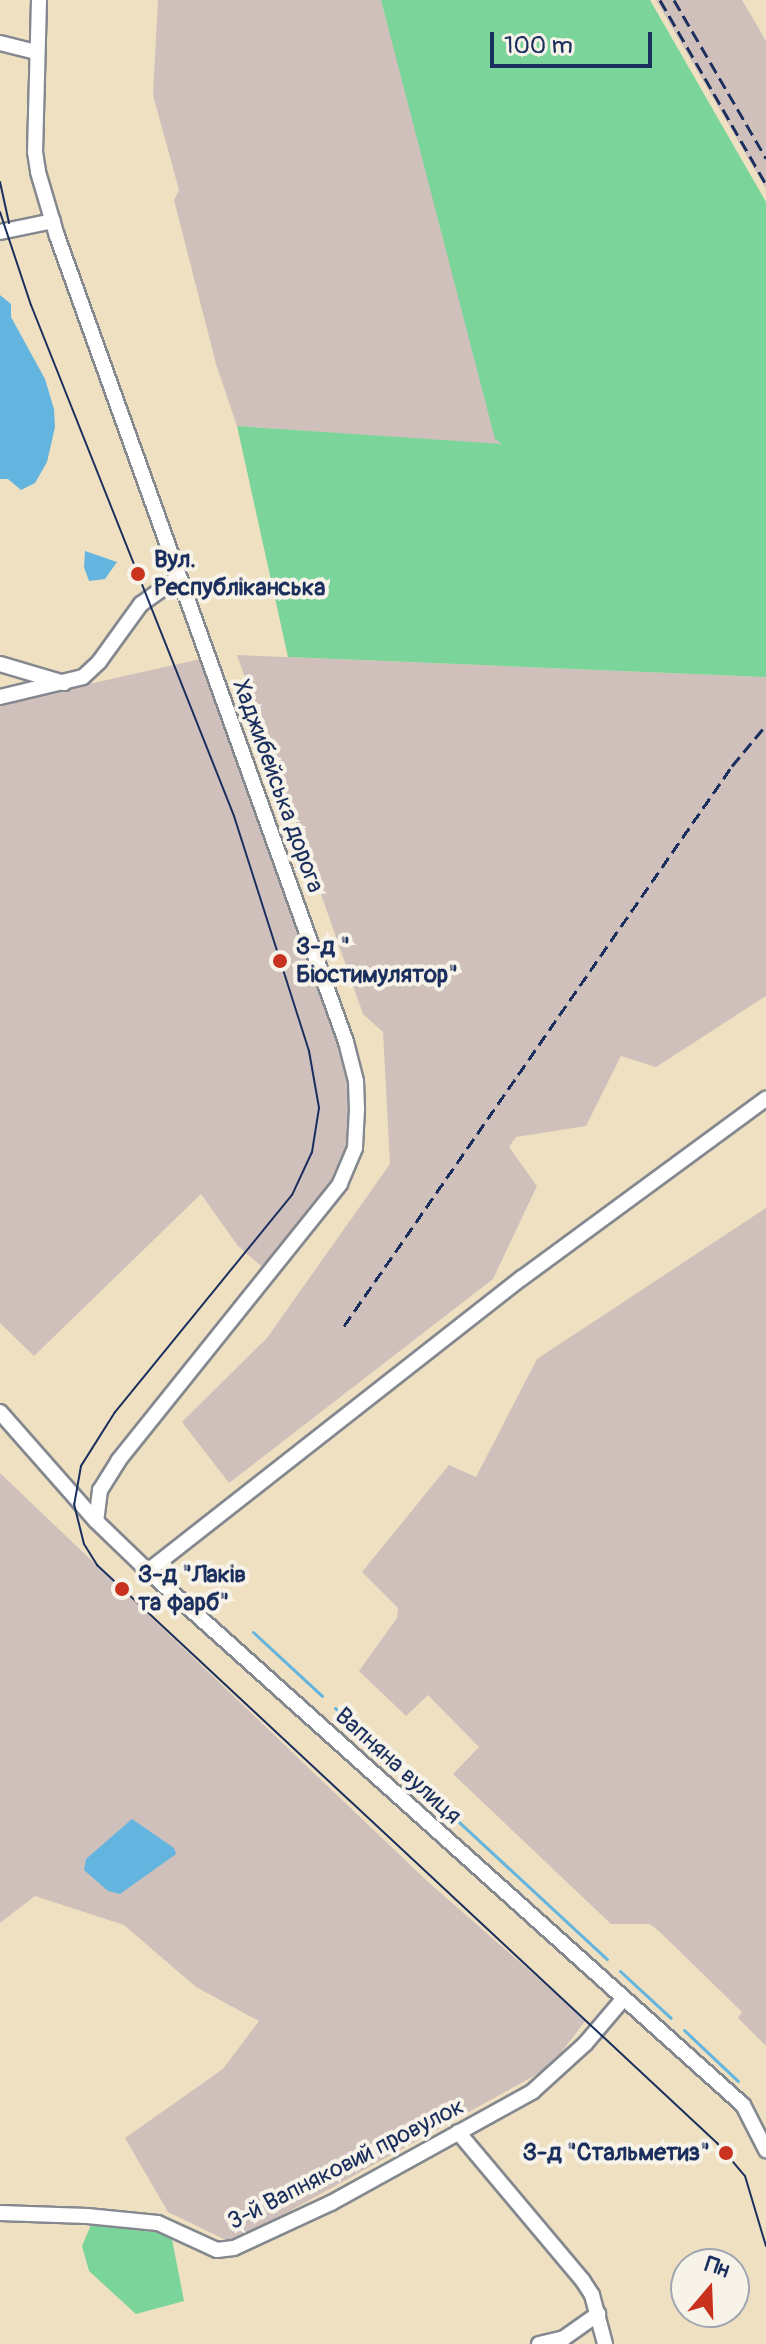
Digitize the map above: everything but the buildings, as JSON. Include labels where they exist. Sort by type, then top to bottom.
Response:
[{"type":"street","name":"Хаджибейська дорога","points":[[39,0],[35,152],[53,221],[346,1042],[356,1081],[355,1148],[340,1184],[119,1460],[100,1490],[96,1521]]},
{"type":"street","points":[[0,43],[36,52]]},
{"type":"street","points":[[0,232],[53,221]]},
{"type":"street","points":[[0,697],[64,683],[92,671],[141,604],[179,577]]},
{"type":"street","points":[[0,664],[64,683]]},
{"type":"street","points":[[148,1571],[522,1278],[766,1099]]},
{"type":"street","name":"Вапняна вулиця","points":[[0,1412],[96,1521],[148,1571],[743,2105],[766,2150]]},
{"type":"street","name":"3-й Вапняковий провулок","points":[[0,2213],[87,2216],[158,2223],[217,2250],[234,2248],[331,2203],[551,2078],[624,1998]]},
{"type":"street","points":[[458,2132],[583,2281],[598,2314],[605,2344]]},
{"type":"street","points":[[539,2344],[564,2338],[598,2314]]},
{"type":"shaded area","points":[[158,0],[381,0],[503,445],[237,426],[216,364],[174,200],[179,190],[153,95]]},
{"type":"shaded area","points":[[656,0],[742,0],[766,41],[766,189]]},
{"type":"shaded area","points":[[237,655],[766,677],[766,996],[656,1067],[621,1056],[586,1126],[516,1137],[509,1147],[537,1186],[493,1279],[229,1483],[182,1422],[267,1338],[390,1164],[383,1032],[363,1014]]},
{"type":"shaded area","points":[[205,658],[343,1040],[352,1080],[347,1150],[333,1181],[266,1270],[238,1246],[201,1194],[34,1356],[0,1323],[0,704]]},
{"type":"shaded area","points":[[766,1208],[766,2046],[738,2018],[742,2012],[661,1933],[650,1924],[611,1924],[453,1774],[479,1747],[428,1695],[406,1716],[359,1671],[397,1618],[398,1608],[362,1572],[449,1465],[476,1477],[537,1359]]},
{"type":"shaded area","points":[[0,1473],[427,1881],[586,2020],[550,2067],[232,2243],[168,2212],[125,2138],[223,2069],[259,2021],[196,1987],[124,1925],[35,1896],[0,1923]]},
{"type":"green space","points":[[381,0],[650,0],[766,202],[766,677],[288,657],[237,426],[502,444],[495,439]]},
{"type":"green space","points":[[91,2225],[171,2234],[184,2301],[136,2314],[89,2271],[82,2246]]},
{"type":"water","points":[[0,295],[11,304],[11,317],[45,379],[54,409],[55,427],[47,462],[35,483],[21,490],[8,479],[0,479]]},
{"type":"water","points":[[85,551],[117,562],[105,579],[89,581],[84,567]]},
{"type":"water","points":[[132,1819],[174,1848],[176,1854],[120,1894],[108,1891],[84,1870],[86,1859]]},
{"type":"waterway","points":[[253,1632],[322,1696]]},
{"type":"waterway","points":[[335,1708],[420,1786]]},
{"type":"waterway","points":[[433,1798],[607,1959]]},
{"type":"waterway","points":[[620,1971],[671,2018]]},
{"type":"waterway","points":[[684,2030],[738,2081]]},
{"type":"tram line","points":[[0,182],[9,223]]},
{"type":"tram line","points":[[0,212],[31,305],[234,816],[309,1051],[319,1108],[312,1152],[292,1195],[115,1412],[81,1466],[74,1504],[84,1544],[97,1565],[717,2143],[745,2176],[766,2246]]},
{"type":"railway","points":[[660,0],[766,184]]},
{"type":"railway","points":[[674,0],[766,158]]},
{"type":"railway","points":[[344,1326],[732,766],[766,725]]},
{"type":"place","name":"Вул. Республіканська","points":[[138,574]]},
{"type":"place","name":"З-д \" Біостимулятор\"","points":[[280,961]]},
{"type":"place","name":"З-д \"Лаків та фарб\"","points":[[122,1589]]},
{"type":"place","name":"З-д \"Стальметиз\"","points":[[726,2153]]}]
